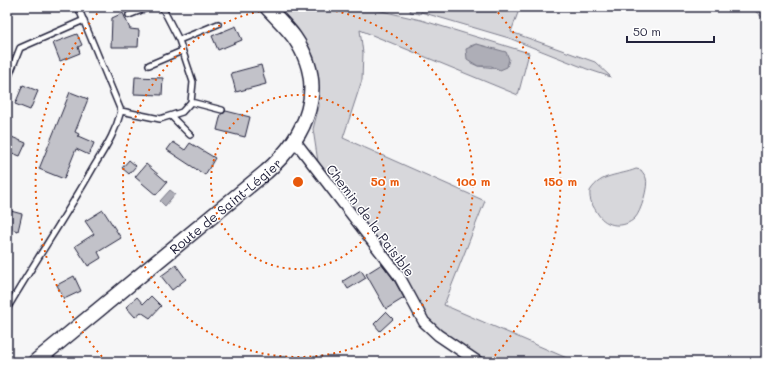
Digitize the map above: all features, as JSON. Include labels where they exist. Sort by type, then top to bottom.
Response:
[{"type":"main road","name":"Route de Saint-Légier","points":[[35,362],[266,172],[283,156],[295,140],[305,124],[308,114],[311,94],[310,76],[304,56],[294,37],[267,7]]},
{"type":"street","name":"Chemin de la Paisible","points":[[295,140],[399,276],[424,322],[438,335],[478,362]]},
{"type":"lane","points":[[7,309],[32,265],[77,197],[116,129],[121,111],[78,7]]},
{"type":"lane","points":[[129,15],[149,7]]},
{"type":"lane","points":[[121,111],[160,119],[182,112],[192,102],[193,82],[179,40],[162,7]]},
{"type":"lane","points":[[7,81],[20,48],[84,20]]},
{"type":"lane","points":[[179,40],[218,24]]},
{"type":"lane","points":[[149,65],[182,51]]},
{"type":"lane","points":[[192,102],[222,110]]},
{"type":"lane","points":[[172,116],[190,136]]},
{"type":"shaded area","points":[[278,7],[364,7],[421,20],[529,53],[518,95],[360,30],[363,53],[362,80],[343,138],[485,201],[444,305],[576,362],[484,362],[445,336],[428,319],[405,276],[318,162],[313,129],[319,106],[314,57],[304,39]],"holes":[[[476,44],[482,46],[495,68],[478,66],[471,63],[470,46]]]},
{"type":"shaded area","points":[[411,7],[520,7],[511,32],[595,62],[611,77],[509,38],[421,12],[420,14],[410,12]]},
{"type":"shaded area","points":[[751,7],[766,7],[766,21]]},
{"type":"shaded area","points":[[477,44],[506,52],[509,59],[507,67],[500,70],[491,66],[478,66],[467,59],[466,49]]},
{"type":"shaded area","points":[[636,169],[641,170],[647,181],[640,210],[631,222],[626,224],[615,225],[606,222],[601,218],[593,206],[590,198],[590,191],[594,185],[605,178]]},
{"type":"shaded area","points":[[170,190],[175,194],[165,206],[160,201]]},
{"type":"building","points":[[123,13],[130,29],[139,30],[138,47],[111,47],[112,18]]},
{"type":"building","points":[[236,26],[242,40],[218,50],[212,36]]},
{"type":"building","points":[[77,34],[82,45],[78,47],[80,53],[60,61],[53,43]]},
{"type":"building","points":[[261,65],[266,84],[236,92],[231,73]]},
{"type":"building","points":[[135,77],[163,78],[162,95],[134,94]]},
{"type":"building","points":[[23,85],[38,91],[30,110],[15,104]]},
{"type":"building","points":[[70,92],[88,99],[75,132],[79,134],[78,136],[94,143],[89,155],[76,149],[64,179],[39,169]]},
{"type":"building","points":[[226,111],[250,117],[245,137],[217,130],[221,114]]},
{"type":"building","points":[[7,135],[26,143],[20,156],[7,151]]},
{"type":"building","points":[[173,142],[185,150],[190,143],[215,158],[205,175],[167,150]]},
{"type":"building","points":[[129,160],[136,166],[129,174],[122,168]]},
{"type":"building","points":[[146,164],[167,182],[156,195],[135,177]]},
{"type":"building","points":[[7,210],[22,214],[18,231],[7,228]]},
{"type":"building","points":[[103,210],[121,238],[98,252],[101,258],[88,266],[75,246],[94,234],[85,221]]},
{"type":"building","points":[[382,264],[394,280],[404,298],[386,309],[366,274]]},
{"type":"building","points":[[176,265],[186,279],[172,290],[161,276]]},
{"type":"building","points":[[361,270],[366,278],[348,289],[343,281]]},
{"type":"building","points":[[74,276],[81,291],[64,299],[57,285]]},
{"type":"building","points":[[151,296],[161,306],[150,318],[141,312],[135,317],[126,307],[137,297],[143,304]]},
{"type":"building","points":[[386,312],[393,319],[380,331],[374,324]]}]
